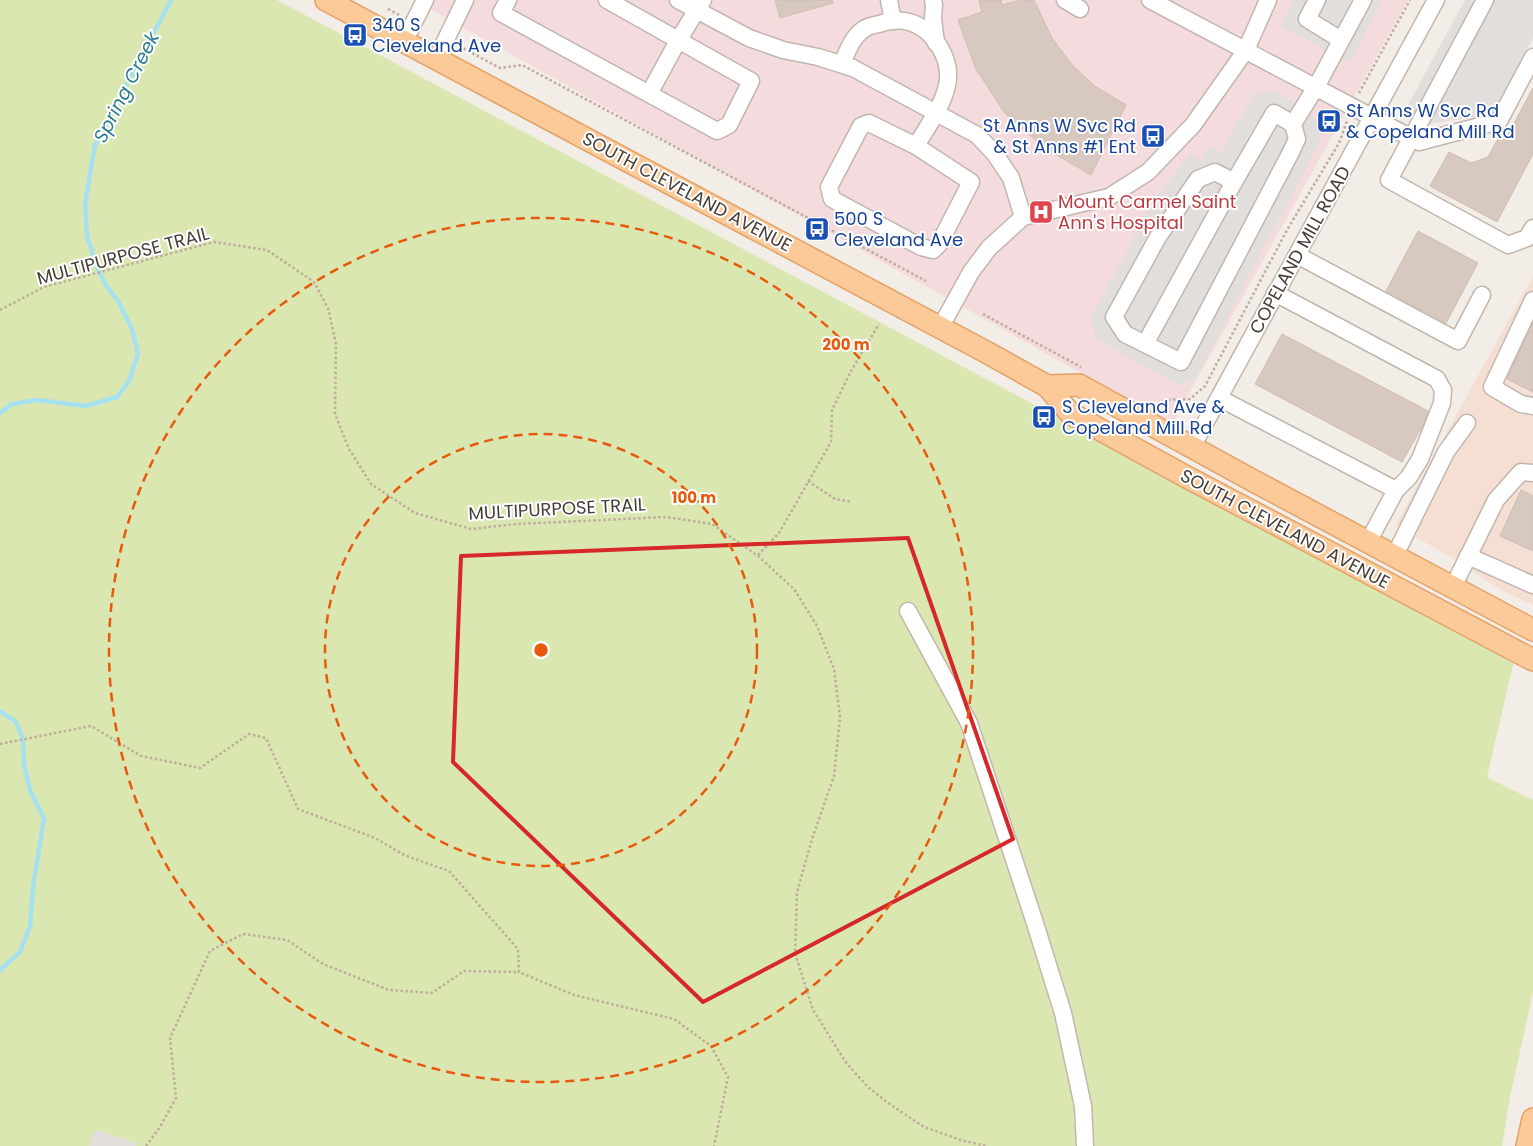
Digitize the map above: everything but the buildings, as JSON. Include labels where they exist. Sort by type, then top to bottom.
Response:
[{"type":"main road","name":"SOUTH CLEVELAND AVENUE","points":[[326,0],[409,31],[441,48],[1047,386],[1070,413],[1183,475],[1533,660]]},
{"type":"main road","name":"SOUTH CLEVELAND AVENUE","points":[[1047,386],[1079,385],[1394,557],[1533,630]]},
{"type":"main road","points":[[1527,1146],[1533,1119]]},
{"type":"street","points":[[409,31],[425,0]]},
{"type":"street","points":[[441,48],[465,0]]},
{"type":"street","points":[[508,0],[501,13],[717,131],[729,125],[751,81],[607,0]]},
{"type":"street","points":[[678,0],[700,5],[750,38],[783,50],[853,68],[977,135],[995,154],[1011,178],[1023,217]]},
{"type":"street","points":[[889,0],[893,21]]},
{"type":"street","points":[[933,0],[936,42]]},
{"type":"street","points":[[1065,0],[1080,9]]},
{"type":"street","points":[[1150,0],[1419,142],[1500,121],[1533,57]]},
{"type":"street","points":[[940,328],[971,272],[988,248],[1023,217],[1109,197],[1148,172],[1193,125],[1246,50],[1268,0]]},
{"type":"street","points":[[1317,0],[1307,19],[1341,40]]},
{"type":"street","points":[[1234,182],[1215,172],[1198,179],[1158,237],[1114,317],[1125,334],[1181,362],[1291,152],[1297,139],[1293,124],[1316,87],[1363,0]]},
{"type":"street","name":"COPELAND MILL ROAD","points":[[1192,447],[1275,293],[1374,117],[1436,0]]},
{"type":"street","points":[[1485,0],[1389,180],[1508,245],[1528,238],[1533,228]]},
{"type":"street","points":[[649,94],[700,5]]},
{"type":"street","points":[[842,64],[853,40],[865,28],[893,21],[908,22],[924,28],[936,42],[944,56],[948,71],[948,84],[936,112],[916,146]]},
{"type":"street","points":[[1145,344],[1234,182],[1274,114],[1293,124]]},
{"type":"street","points":[[869,123],[916,146],[970,182],[939,244],[933,250],[921,247],[832,199],[829,187],[861,126],[869,123]]},
{"type":"street","points":[[1297,255],[1458,341],[1482,295]]},
{"type":"street","points":[[1275,293],[1437,379],[1443,390],[1442,403],[1420,459],[1409,477],[1396,490],[1368,542]]},
{"type":"street","points":[[1533,300],[1492,387],[1521,404],[1533,406]]},
{"type":"street","points":[[1219,398],[1396,490]]},
{"type":"street","points":[[1394,557],[1446,452],[1467,423]]},
{"type":"street","points":[[1453,587],[1496,500],[1521,472],[1533,473]]},
{"type":"street","points":[[1468,556],[1533,585]]},
{"type":"street","points":[[908,611],[969,724],[1031,910],[1063,1013],[1083,1106],[1085,1146]]},
{"type":"path","points":[[1155,407],[1158,402],[1190,399],[1205,386],[1287,230],[1339,143],[1353,106],[1410,0]]},
{"type":"path","points":[[388,9],[409,31]]},
{"type":"path","points":[[441,48],[500,68],[522,65],[926,281]]},
{"type":"path","name":"MULTIPURPOSE TRAIL","points":[[0,310],[44,287],[214,242],[267,250],[314,282],[328,308],[336,344],[336,414],[349,449],[371,484],[415,513],[471,529],[517,524],[666,517],[712,524],[758,556],[794,589],[818,626],[834,669],[840,717],[834,776],[812,839],[797,892],[795,953],[814,1010],[847,1064],[868,1087],[888,1104],[924,1127],[986,1146]]},
{"type":"path","points":[[758,556],[779,533],[831,442],[832,410],[838,394],[879,324]]},
{"type":"path","points":[[808,481],[834,499],[852,502]]},
{"type":"path","points":[[1,744],[91,726],[141,756],[200,768],[249,734],[266,738],[298,809],[375,838],[404,856],[449,871],[518,949],[519,972]]},
{"type":"path","points":[[146,1146],[160,1127],[176,1098],[170,1038],[210,951],[243,934],[287,940],[323,964],[389,990],[432,993],[464,971],[519,972],[574,996],[674,1019],[711,1046],[728,1077],[714,1146]]},
{"type":"highlighted area","points":[[908,538],[1013,839],[703,1002],[453,762],[461,556]]},
{"type":"shaded area","name":"Mount Carmel Saint Ann's Hospital","points":[[414,0],[1408,0],[1172,424]]},
{"type":"shaded area","points":[[1295,0],[1383,0],[1349,63],[1281,26]]},
{"type":"shaded area","points":[[1465,0],[1533,0],[1533,38],[1491,115],[1426,124],[1404,112]]},
{"type":"shaded area","points":[[1274,91],[1309,112],[1324,133],[1196,378],[1179,386],[1095,338],[1092,318],[1152,201],[1191,154],[1201,160],[1211,146],[1221,153],[1253,95]]},
{"type":"shaded area","points":[[1533,276],[1533,605],[1501,590],[1448,555],[1395,526]]},
{"type":"shaded area","points":[[95,1130],[137,1143],[136,1146],[90,1146]]},
{"type":"green space","points":[[0,0],[277,0],[1514,661],[1487,777],[1533,800],[1533,992],[1510,1097],[1502,1146],[0,1146]]},
{"type":"waterway","name":"Spring Creek","points":[[0,413],[12,404],[37,400],[86,406],[117,397],[129,381],[138,354],[132,329],[118,301],[99,272],[87,236],[85,204],[95,145],[171,0]]},
{"type":"waterway","name":"Spring Creek","points":[[0,711],[16,722],[23,739],[24,764],[30,790],[44,819],[33,887],[30,926],[20,952],[0,970]]},
{"type":"place","name":"340 S Cleveland Ave","points":[[355,35]]},
{"type":"place","name":"St Anns W Svc Rd & Copeland Mill Rd","points":[[1329,121]]},
{"type":"place","name":"St Anns W Svc Rd & St Anns #1 Ent","points":[[1153,136]]},
{"type":"place","name":"Mount Carmel Saint Ann's Hospital","points":[[1041,212]]},
{"type":"place","name":"500 S Cleveland Ave","points":[[817,229]]},
{"type":"place","name":"S Cleveland Ave & Copeland Mill Rd","points":[[1044,417]]}]
